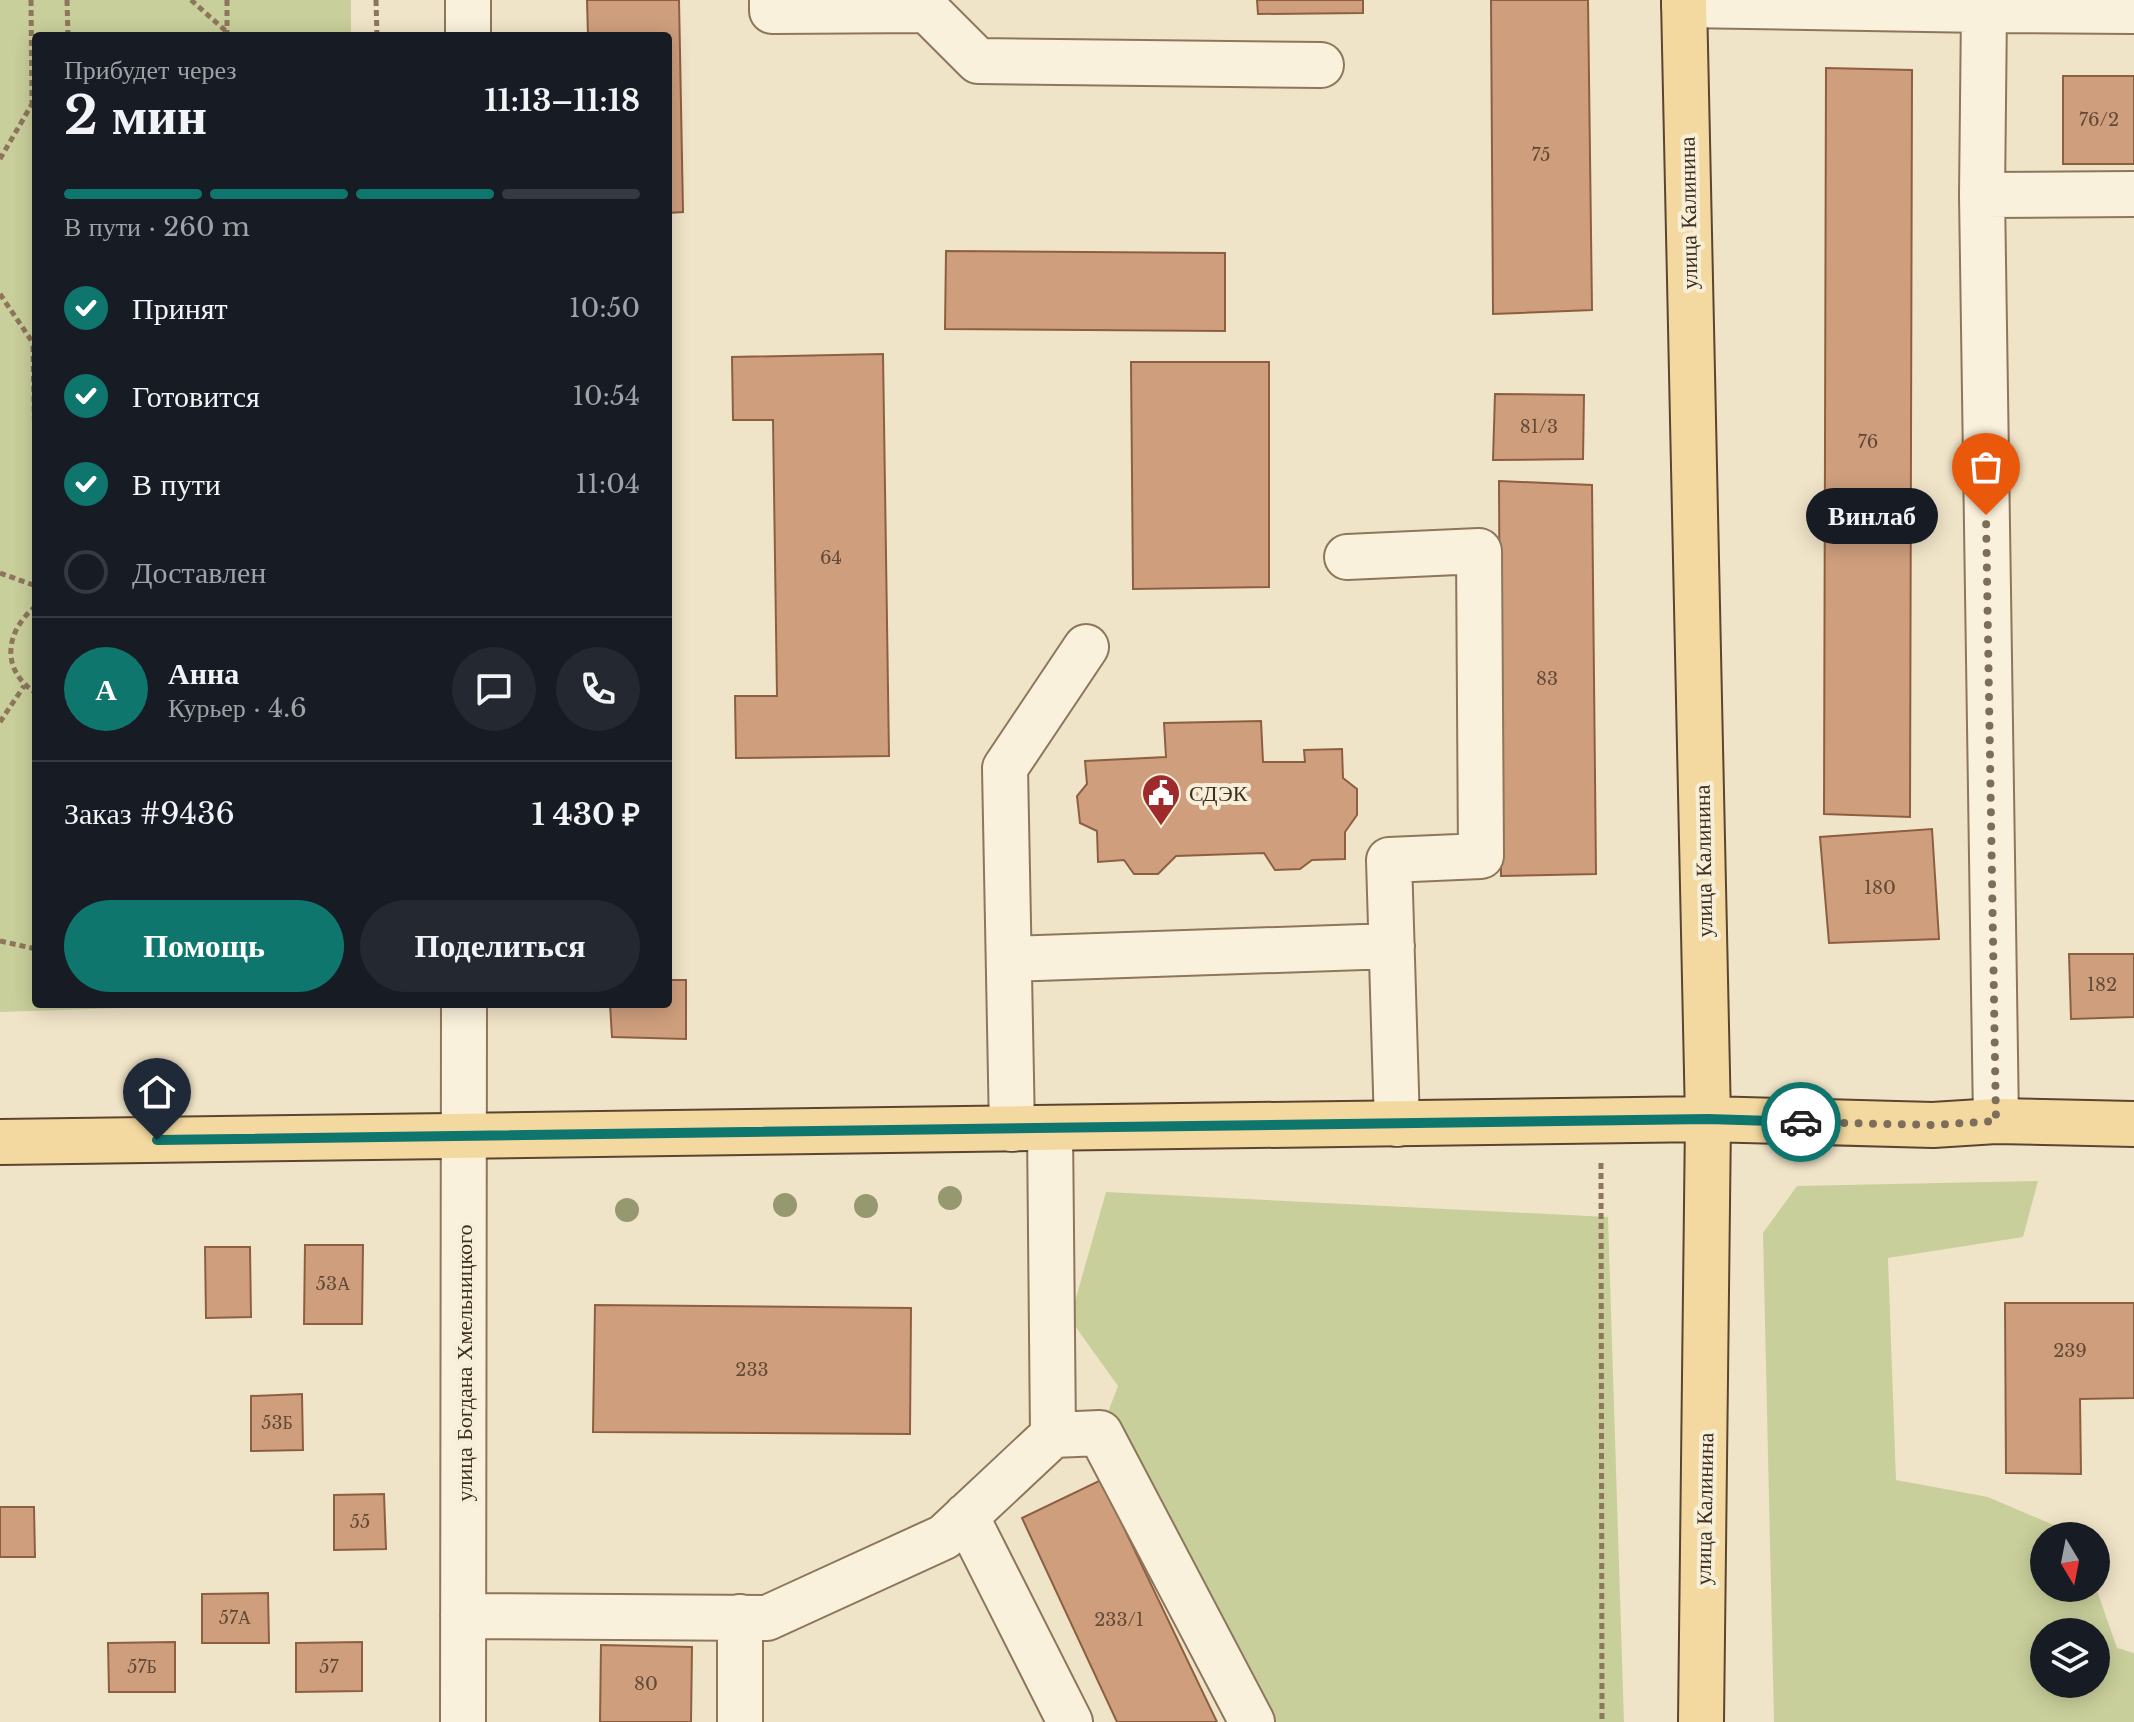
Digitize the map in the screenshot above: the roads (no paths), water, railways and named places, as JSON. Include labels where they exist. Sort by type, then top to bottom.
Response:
[{"type":"main road","name":"улица Калинина","points":[[1684,3],[1708,1119],[1701,1722]]},
{"type":"main road","points":[[0,1142],[1708,1119],[1933,1125],[1996,1121],[2134,1124]]},
{"type":"street","points":[[468,0],[468,32]]},
{"type":"street","points":[[772,0],[772,11],[927,10],[978,61],[1321,65]]},
{"type":"street","points":[[1684,3],[1984,5],[2134,11]]},
{"type":"street","points":[[1984,5],[1982,195],[1996,1121]]},
{"type":"street","points":[[1982,195],[2134,194]]},
{"type":"street","points":[[1347,557],[1479,551],[1481,856],[1389,860],[1397,1124]]},
{"type":"street","points":[[1053,1435],[1031,1129],[1009,959],[1005,768],[1086,647]]},
{"type":"street","points":[[1009,959],[1392,946]]},
{"type":"street","name":"улица Богдана Хмельницкого","points":[[463,1722],[464,1008]]},
{"type":"street","points":[[463,1616],[767,1618],[944,1537],[1053,1435],[1100,1433],[1252,1722]]},
{"type":"street","points":[[966,1516],[1070,1722]]},
{"type":"street","points":[[740,1617],[740,1722]]},
{"type":"place","name":"Винлаб","points":[[1986,515]]},
{"type":"place","name":"СДЭК","points":[[1161,827]]}]
